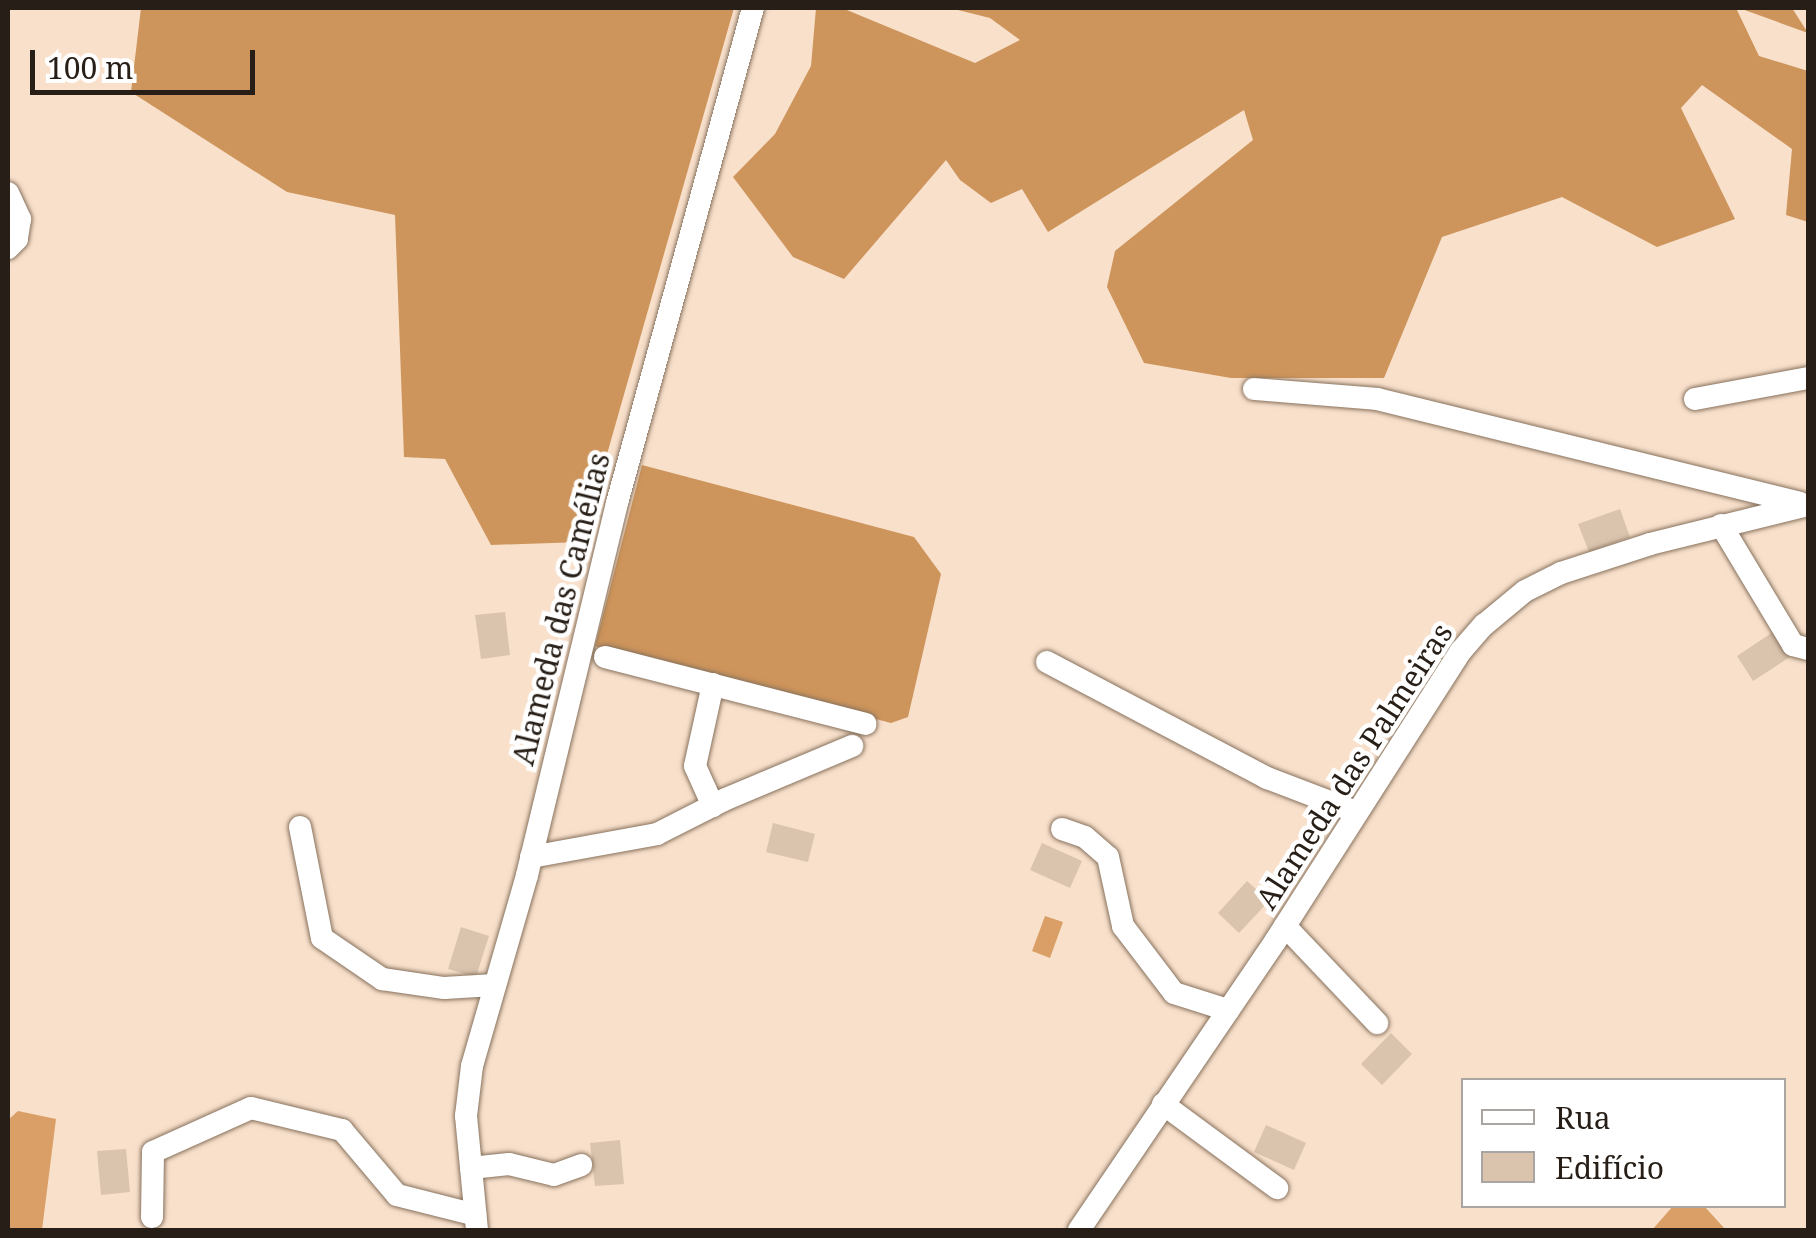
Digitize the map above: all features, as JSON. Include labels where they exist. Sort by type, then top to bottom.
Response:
[{"type":"street","name":"Alameda das Camélias","points":[[477,1223],[468,1089],[532,857],[617,503],[753,8]]},
{"type":"street","points":[[8,193],[20,218],[17,239],[8,248]]},
{"type":"street","points":[[1695,399],[1808,378]]},
{"type":"street","points":[[1254,389],[1376,399],[1808,505]]},
{"type":"street","name":"Alameda das Palmeiras","points":[[1079,1230],[1285,926],[1462,651],[1525,591],[1593,562],[1808,505]]},
{"type":"street","points":[[1721,525],[1793,645],[1808,649]]},
{"type":"street","points":[[605,657],[866,724]]},
{"type":"street","points":[[1046,662],[1267,778],[1356,812]]},
{"type":"street","points":[[712,684],[695,766],[713,806]]},
{"type":"street","points":[[532,857],[658,834],[852,746]]},
{"type":"street","points":[[300,826],[322,938],[382,979],[444,988],[495,985]]},
{"type":"street","points":[[1062,828],[1085,837],[1108,857],[1123,926],[1174,993],[1228,1010]]},
{"type":"street","points":[[1285,926],[1377,1023]]},
{"type":"street","points":[[1163,1104],[1278,1188]]},
{"type":"street","points":[[152,1217],[153,1152],[251,1108],[342,1130],[397,1194],[477,1223]]},
{"type":"street","points":[[471,1168],[509,1164],[554,1176],[581,1165]]},
{"type":"shaded area","points":[[141,8],[734,8],[582,542],[491,545],[445,459],[404,457],[395,215],[287,192],[131,92]]},
{"type":"shaded area","points":[[816,8],[842,8],[975,63],[1020,40],[990,18],[950,8],[1736,8],[1759,56],[1808,71],[1808,222],[1786,215],[1792,149],[1702,85],[1681,108],[1735,219],[1657,247],[1562,197],[1442,237],[1384,378],[1231,378],[1144,363],[1107,287],[1115,251],[1253,140],[1244,110],[1048,232],[1022,189],[991,203],[960,180],[946,160],[844,279],[793,257],[733,177],[775,134],[811,66]]},
{"type":"shaded area","points":[[1739,8],[1792,8],[1808,33]]},
{"type":"shaded area","points":[[642,465],[914,537],[941,574],[908,717],[891,723],[595,646]]},
{"type":"shaded area","points":[[1045,916],[1063,922],[1050,958],[1032,951]]},
{"type":"shaded area","points":[[18,1111],[56,1119],[42,1230],[8,1230],[8,1120]]},
{"type":"shaded area","points":[[1671,1208],[1706,1208],[1726,1230],[1652,1230]]},
{"type":"building","points":[[1620,509],[1630,537],[1589,552],[1578,524]]},
{"type":"building","points":[[505,612],[510,655],[481,659],[475,615]]},
{"type":"building","points":[[1773,632],[1790,657],[1753,681],[1737,656]]},
{"type":"building","points":[[773,823],[815,834],[808,862],[766,852]]},
{"type":"building","points":[[1042,843],[1082,861],[1070,888],[1030,870]]},
{"type":"building","points":[[1247,881],[1269,901],[1239,933],[1218,913]]},
{"type":"building","points":[[461,927],[489,936],[476,977],[448,969]]},
{"type":"building","points":[[1391,1033],[1412,1054],[1382,1085],[1361,1064]]},
{"type":"building","points":[[1266,1125],[1306,1143],[1294,1170],[1254,1152]]},
{"type":"building","points":[[620,1140],[624,1184],[595,1186],[590,1143]]},
{"type":"building","points":[[126,1149],[130,1192],[101,1195],[97,1151]]}]
